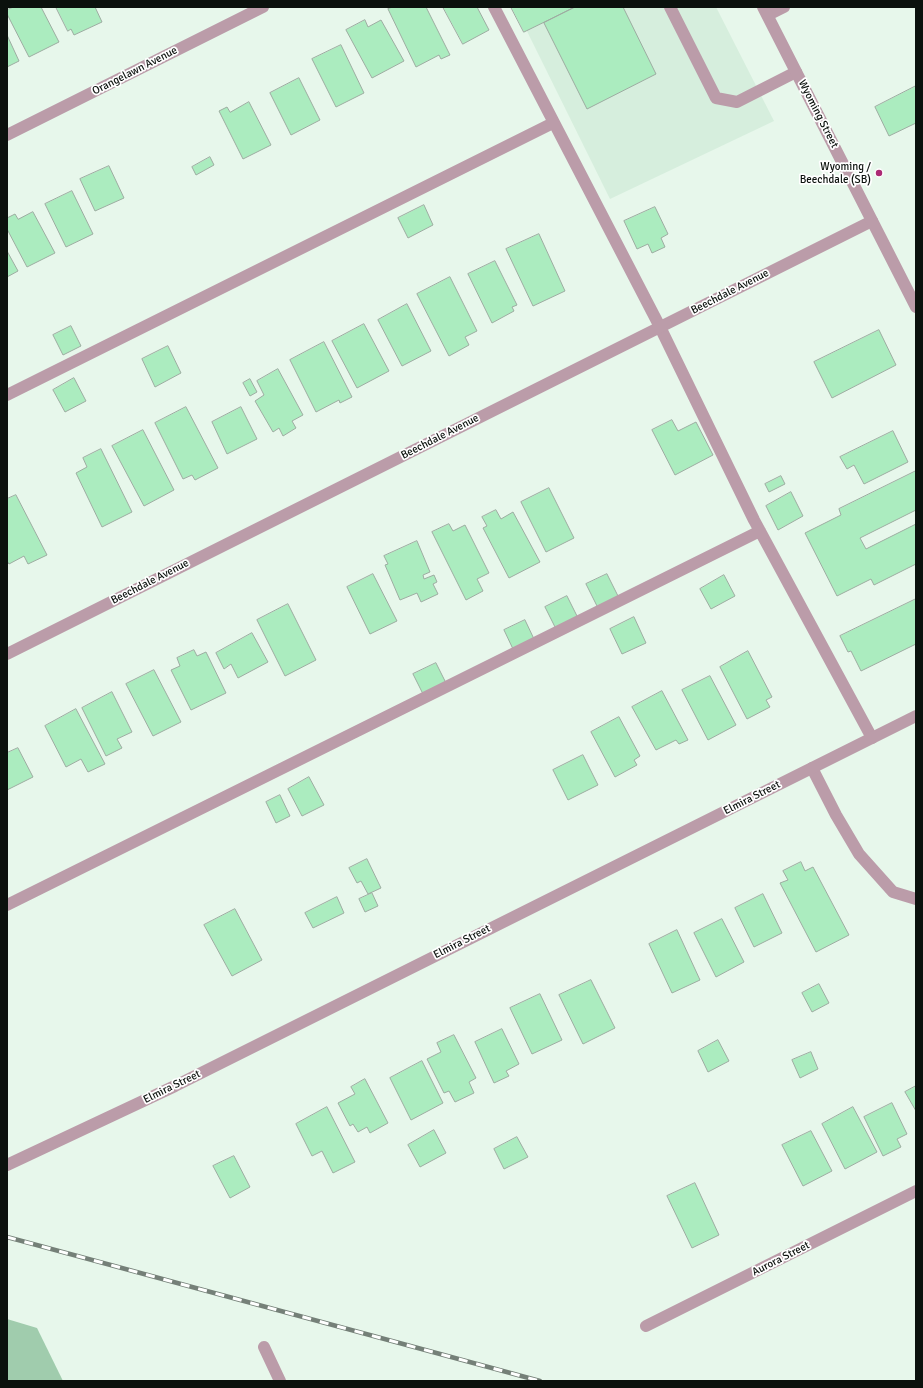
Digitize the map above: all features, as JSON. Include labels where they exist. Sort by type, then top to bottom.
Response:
[{"type":"street","name":"Orangelawn Avenue","points":[[7,135],[263,7]]},
{"type":"street","points":[[494,7],[660,327],[760,531],[872,738]]},
{"type":"street","points":[[670,7],[716,98],[737,102],[796,72]]},
{"type":"street","points":[[765,11],[784,7]]},
{"type":"street","name":"Wyoming Street","points":[[765,11],[915,304]]},
{"type":"street","points":[[7,395],[553,123]]},
{"type":"street","name":"Beechdale Avenue","points":[[7,654],[872,221]]},
{"type":"street","points":[[7,905],[760,531]]},
{"type":"street","name":"Elmira Street","points":[[7,1165],[182,1083],[916,716]]},
{"type":"street","points":[[812,768],[836,815],[859,854],[893,892],[916,899]]},
{"type":"street","name":"Aurora Street","points":[[646,1326],[916,1191]]},
{"type":"street","points":[[264,1347],[280,1381]]},
{"type":"shaded area","points":[[515,7],[716,7],[774,121],[610,199]]},
{"type":"green space","points":[[7,1319],[37,1328],[63,1381],[7,1381]]},
{"type":"building","points":[[14,7],[41,7],[59,42],[29,57],[7,14],[7,10]]},
{"type":"building","points":[[56,7],[95,7],[102,22],[74,35],[71,29],[68,31]]},
{"type":"building","points":[[393,7],[426,7],[450,55],[441,59],[439,55],[416,67],[388,9]]},
{"type":"building","points":[[443,7],[477,7],[489,30],[463,44]]},
{"type":"building","points":[[511,7],[575,7],[524,32]]},
{"type":"building","points":[[575,7],[623,7],[656,74],[587,109],[544,23]]},
{"type":"building","points":[[365,20],[368,27],[381,20],[404,61],[372,78],[346,30]]},
{"type":"building","points":[[7,35],[19,61],[7,67]]},
{"type":"building","points":[[341,45],[364,93],[336,107],[312,59]]},
{"type":"building","points":[[299,78],[320,120],[291,135],[270,93]]},
{"type":"building","points":[[916,86],[916,123],[889,136],[875,107]]},
{"type":"building","points":[[249,102],[271,145],[243,159],[219,111],[227,107],[230,112]]},
{"type":"building","points":[[210,157],[214,165],[196,175],[192,167]]},
{"type":"building","points":[[109,166],[124,198],[95,211],[80,179]]},
{"type":"building","points":[[72,191],[93,234],[66,247],[45,204]]},
{"type":"building","points":[[424,205],[433,225],[408,238],[398,218]]},
{"type":"building","points":[[655,207],[668,234],[661,238],[665,247],[652,253],[648,244],[637,249],[624,221]]},
{"type":"building","points":[[33,212],[55,253],[27,267],[7,229],[7,218],[15,214],[18,219]]},
{"type":"building","points":[[539,234],[565,291],[533,306],[506,249]]},
{"type":"building","points":[[7,251],[18,271],[7,277]]},
{"type":"building","points":[[495,261],[517,305],[512,307],[514,311],[492,323],[468,274]]},
{"type":"building","points":[[450,277],[477,331],[465,337],[469,345],[449,356],[417,294]]},
{"type":"building","points":[[407,304],[431,351],[402,366],[378,320]]},
{"type":"building","points":[[364,324],[389,371],[357,388],[332,341]]},
{"type":"building","points":[[71,326],[81,346],[63,355],[53,335]]},
{"type":"building","points":[[879,330],[896,365],[832,398],[814,362]]},
{"type":"building","points":[[324,342],[352,397],[340,403],[339,400],[316,412],[290,360]]},
{"type":"building","points":[[168,346],[181,373],[155,387],[142,359]]},
{"type":"building","points":[[278,369],[303,415],[292,421],[296,428],[283,436],[279,428],[273,432],[255,401],[264,395],[257,381]]},
{"type":"building","points":[[74,378],[86,401],[65,412],[53,390]]},
{"type":"building","points":[[250,379],[257,392],[250,396],[243,383]]},
{"type":"building","points":[[186,407],[218,468],[195,480],[192,475],[183,479],[155,423]]},
{"type":"building","points":[[241,407],[257,439],[227,454],[212,422]]},
{"type":"building","points":[[672,420],[678,431],[696,422],[713,455],[675,475],[652,430]]},
{"type":"building","points":[[143,430],[174,490],[144,506],[112,446]]},
{"type":"building","points":[[893,431],[908,462],[864,484],[854,465],[847,469],[840,457]]},
{"type":"building","points":[[101,449],[132,512],[102,527],[76,473],[87,467],[83,458]]},
{"type":"building","points":[[916,471],[916,510],[860,538],[866,549],[916,524],[916,564],[874,585],[871,579],[837,596],[805,533],[841,515],[839,509]]},
{"type":"building","points":[[781,476],[785,484],[769,492],[765,484]]},
{"type":"building","points":[[549,488],[574,538],[546,552],[521,502]]},
{"type":"building","points":[[791,492],[803,516],[778,530],[766,506]]},
{"type":"building","points":[[16,495],[47,555],[28,564],[24,556],[9,564],[7,561],[7,499]]},
{"type":"building","points":[[496,510],[501,519],[513,512],[540,562],[509,578],[483,528],[487,526],[482,517]]},
{"type":"building","points":[[449,524],[453,531],[465,525],[489,573],[477,579],[483,591],[466,600],[432,532]]},
{"type":"building","points":[[417,541],[430,572],[423,575],[424,579],[434,575],[437,582],[433,584],[438,594],[421,602],[417,593],[400,600],[385,565],[388,564],[384,556]]},
{"type":"building","points":[[373,574],[397,621],[370,634],[347,587]]},
{"type":"building","points":[[607,574],[619,598],[598,608],[586,584]]},
{"type":"building","points":[[724,575],[735,596],[711,609],[700,589]]},
{"type":"building","points":[[567,596],[578,618],[556,629],[545,607]]},
{"type":"building","points":[[916,599],[916,644],[861,671],[851,651],[848,652],[840,636]]},
{"type":"building","points":[[288,604],[316,660],[285,676],[257,620]]},
{"type":"building","points":[[634,617],[646,643],[622,654],[610,629]]},
{"type":"building","points":[[525,620],[534,639],[513,649],[504,630]]},
{"type":"building","points":[[252,633],[268,662],[238,678],[231,664],[224,669],[216,653]]},
{"type":"building","points":[[194,650],[197,656],[206,652],[226,693],[191,710],[171,670],[180,666],[177,658]]},
{"type":"building","points":[[748,651],[772,697],[766,700],[770,707],[747,719],[720,667]]},
{"type":"building","points":[[436,663],[446,683],[423,694],[413,674]]},
{"type":"building","points":[[154,670],[181,722],[153,736],[126,684]]},
{"type":"building","points":[[710,676],[736,725],[708,740],[682,690]]},
{"type":"building","points":[[662,691],[688,740],[679,744],[676,740],[656,750],[632,707]]},
{"type":"building","points":[[112,692],[132,732],[117,739],[122,748],[106,756],[82,708]]},
{"type":"building","points":[[76,709],[105,764],[88,772],[81,759],[66,767],[45,726]]},
{"type":"building","points":[[619,717],[640,756],[634,760],[637,765],[615,777],[591,732]]},
{"type":"building","points":[[18,748],[33,777],[7,790],[7,753]]},
{"type":"building","points":[[583,755],[598,785],[568,800],[553,770]]},
{"type":"building","points":[[309,777],[324,805],[302,816],[288,789]]},
{"type":"building","points":[[280,795],[290,816],[276,823],[266,802]]},
{"type":"building","points":[[367,859],[381,888],[368,894],[361,881],[357,883],[349,868]]},
{"type":"building","points":[[801,862],[805,871],[813,867],[849,935],[816,952],[780,883],[788,880],[783,871]]},
{"type":"building","points":[[372,893],[378,906],[365,912],[359,899]]},
{"type":"building","points":[[763,894],[782,933],[754,947],[735,908]]},
{"type":"building","points":[[337,897],[344,913],[313,928],[305,913]]},
{"type":"building","points":[[235,909],[262,960],[232,976],[204,925]]},
{"type":"building","points":[[722,919],[744,962],[716,977],[694,933]]},
{"type":"building","points":[[677,930],[700,980],[672,993],[649,944]]},
{"type":"building","points":[[591,980],[615,1028],[583,1044],[559,995]]},
{"type":"building","points":[[819,984],[829,1003],[812,1012],[802,993]]},
{"type":"building","points":[[540,994],[562,1040],[532,1054],[510,1008]]},
{"type":"building","points":[[502,1029],[519,1064],[506,1071],[509,1076],[494,1083],[475,1042]]},
{"type":"building","points":[[454,1035],[476,1078],[469,1082],[474,1093],[455,1102],[449,1091],[444,1093],[427,1059],[441,1052],[437,1043]]},
{"type":"building","points":[[718,1040],[729,1061],[708,1072],[698,1051]]},
{"type":"building","points":[[811,1052],[818,1069],[800,1078],[792,1060]]},
{"type":"building","points":[[422,1061],[443,1103],[411,1120],[390,1078]]},
{"type":"building","points":[[365,1079],[388,1123],[370,1133],[367,1127],[358,1132],[353,1124],[350,1126],[338,1103],[355,1094],[351,1087]]},
{"type":"building","points":[[916,1086],[916,1111],[905,1092]]},
{"type":"building","points":[[892,1103],[907,1134],[897,1139],[901,1147],[883,1156],[864,1117]]},
{"type":"building","points":[[327,1107],[355,1162],[333,1173],[322,1151],[312,1156],[296,1124]]},
{"type":"building","points":[[853,1107],[877,1152],[845,1169],[822,1124]]},
{"type":"building","points":[[434,1130],[446,1153],[420,1167],[408,1145]]},
{"type":"building","points":[[811,1131],[832,1171],[803,1186],[782,1145]]},
{"type":"building","points":[[517,1137],[528,1157],[504,1169],[494,1149]]},
{"type":"building","points":[[234,1156],[250,1187],[230,1198],[213,1166]]},
{"type":"building","points":[[695,1183],[719,1235],[692,1248],[667,1196]]},
{"type":"railway","points":[[7,1237],[540,1381]]},
{"type":"place","name":"Wyoming / Beechdale (SB)","points":[[879,173]]}]
